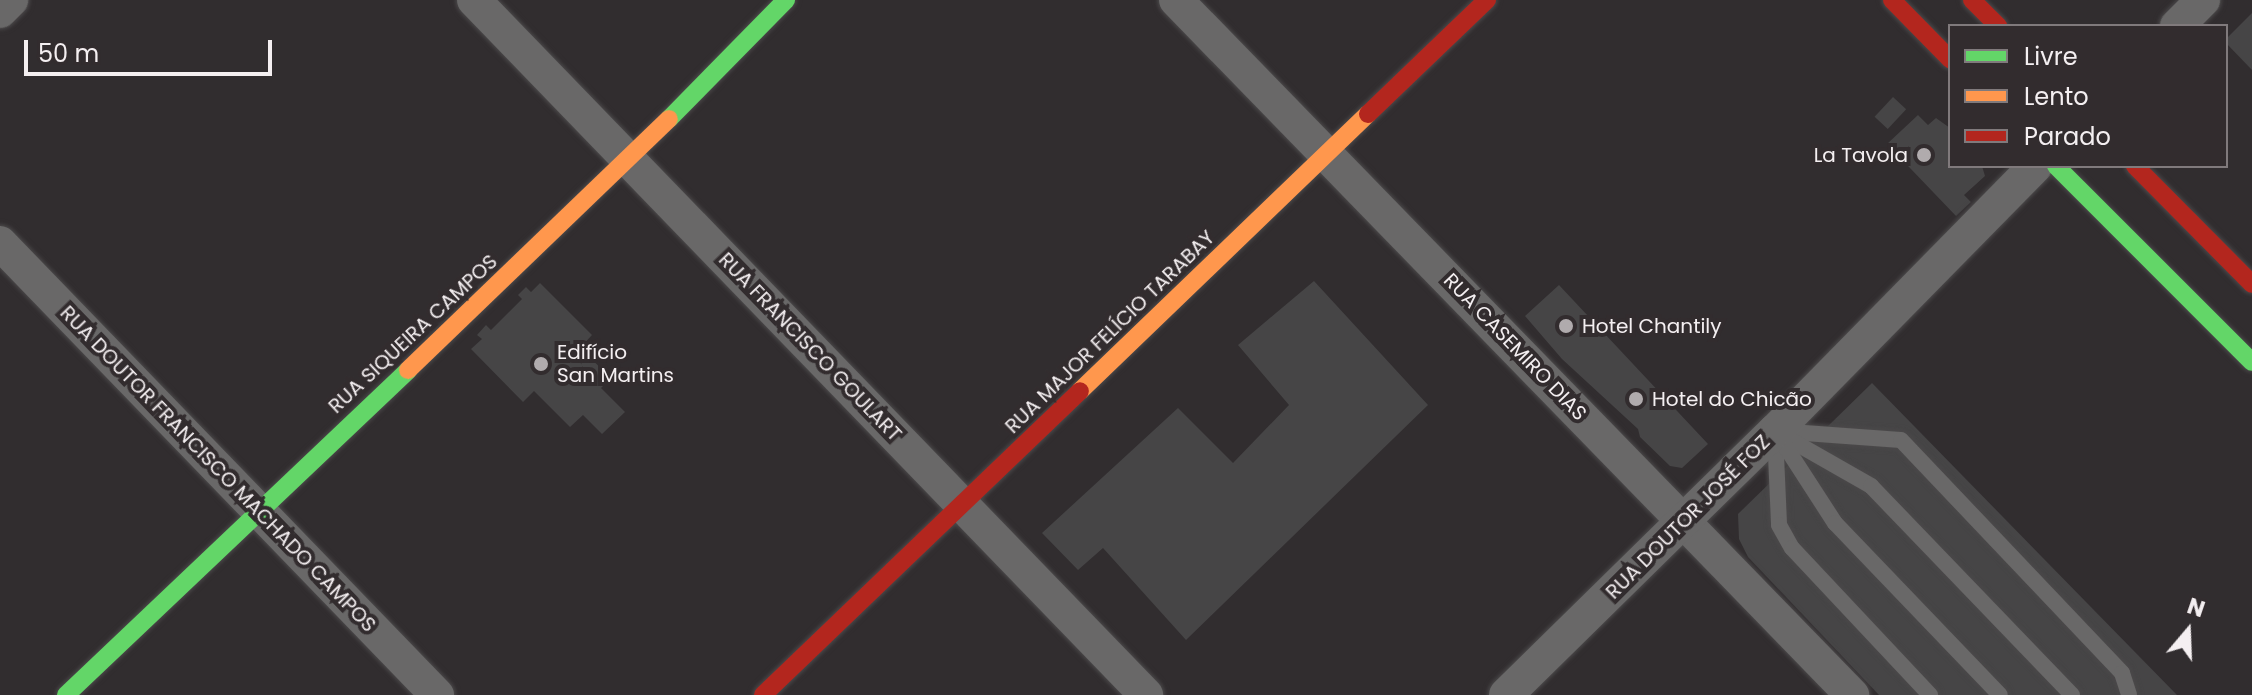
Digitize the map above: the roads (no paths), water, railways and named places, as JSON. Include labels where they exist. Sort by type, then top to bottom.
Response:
[{"type":"street","points":[[0,11],[11,0]]},
{"type":"street","name":"RUA FRANCISCO GOULART","points":[[474,0],[1146,695]]},
{"type":"street","name":"RUA SIQUEIRA CAMPOS","points":[[66,695],[629,160],[786,0]]},
{"type":"street","name":"RUA CASEMIRO DIAS","points":[[1176,0],[1852,695]]},
{"type":"street","name":"RUA MAJOR FELÍCIO TARABAY","points":[[763,695],[1329,155],[1487,0]]},
{"type":"street","points":[[1892,0],[1948,57]]},
{"type":"street","points":[[1972,0],[1996,24]]},
{"type":"street","points":[[2179,24],[2203,0]]},
{"type":"street","name":"RUA DOUTOR JOSÉ FOZ","points":[[1506,695],[1775,431],[2033,168]]},
{"type":"street","points":[[2058,168],[2252,362]]},
{"type":"street","points":[[2137,168],[2252,284]]},
{"type":"street","name":"RUA DOUTOR FRANCISCO MACHADO CAMPOS","points":[[0,243],[437,695]]},
{"type":"lane","points":[[1775,431],[1779,525],[1792,548],[1930,695]]},
{"type":"lane","points":[[1775,431],[1835,523],[2000,695]]},
{"type":"lane","points":[[1775,431],[1871,486],[2072,695]]},
{"type":"lane","points":[[1775,431],[1901,440],[2122,673],[2129,695]]},
{"type":"place","name":"La Tavola","points":[[1924,155]]},
{"type":"place","name":"Hotel Chantily","points":[[1566,326]]},
{"type":"place","name":"Edifício San Martins","points":[[541,364]]},
{"type":"place","name":"Hotel do Chicão","points":[[1636,399]]}]
